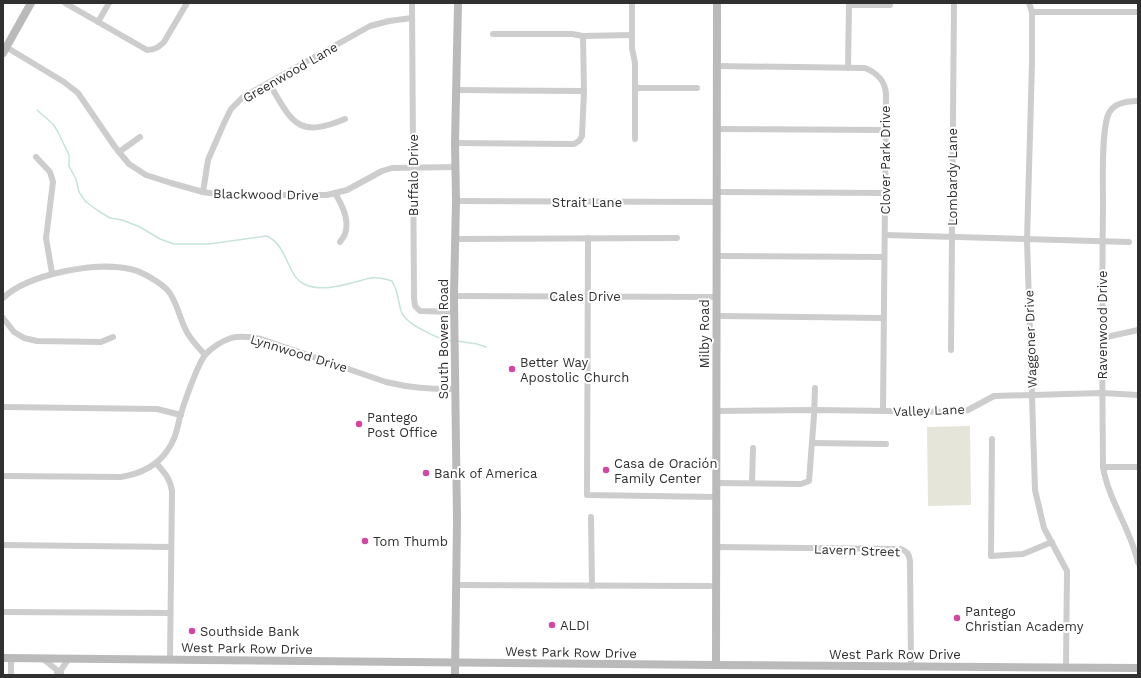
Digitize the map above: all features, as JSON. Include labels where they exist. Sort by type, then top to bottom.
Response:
[{"type":"main road","points":[[5,50],[31,3]]},
{"type":"main road","name":"South Bowen Road","points":[[454,675],[457,585],[454,296],[458,3]]},
{"type":"main road","name":"Milby Road","points":[[716,665],[717,3]]},
{"type":"main road","name":"West Park Row Drive","points":[[7,658],[1138,668]]},
{"type":"street","points":[[65,3],[147,50],[160,47],[187,3]]},
{"type":"street","points":[[98,22],[109,3]]},
{"type":"street","name":"Buffalo Drive","points":[[412,3],[415,306],[420,311],[425,312],[454,312]]},
{"type":"street","points":[[632,3],[632,48],[635,63],[635,139]]},
{"type":"street","name":"Lombardy Lane","points":[[951,350],[954,3]]},
{"type":"street","name":"Waggoner Drive","points":[[1029,3],[1032,12],[1032,63],[1027,240],[1035,490],[1044,528],[1067,571],[1066,668]]},
{"type":"street","points":[[848,68],[849,4],[890,5]]},
{"type":"street","points":[[1032,12],[1138,12]]},
{"type":"street","name":"Greenwood Lane","points":[[203,192],[208,160],[230,109],[243,97],[370,26],[389,21],[412,18]]},
{"type":"street","points":[[494,34],[572,34],[583,36],[632,35]]},
{"type":"street","points":[[455,143],[574,144],[579,141],[582,136],[584,91],[583,36]]},
{"type":"street","name":"Blackwood Drive","points":[[5,50],[64,82],[78,93],[129,164],[146,175],[203,192],[224,195],[313,196],[334,194],[347,190],[382,171],[392,168],[456,167]]},
{"type":"street","name":"Clover Park Drive","points":[[717,66],[865,68],[872,71],[882,80],[885,86],[883,411]]},
{"type":"street","points":[[269,83],[292,120],[304,126],[317,128],[345,119]]},
{"type":"street","points":[[635,88],[697,88]]},
{"type":"street","points":[[456,90],[584,91]]},
{"type":"street","name":"Ravenwood Drive","points":[[1138,101],[1125,102],[1112,109],[1105,124],[1102,338],[1103,467],[1110,496],[1131,540],[1138,563]]},
{"type":"street","points":[[717,129],[885,130]]},
{"type":"street","points":[[119,152],[140,137]]},
{"type":"street","points":[[36,158],[50,172],[53,182],[46,238],[52,273]]},
{"type":"street","points":[[717,192],[885,193]]},
{"type":"street","points":[[334,194],[341,203],[346,218],[346,230],[340,242]]},
{"type":"street","name":"Strait Lane","points":[[456,201],[717,202]]},
{"type":"street","points":[[884,235],[1129,242]]},
{"type":"street","points":[[588,238],[587,495],[716,497]]},
{"type":"street","points":[[455,239],[678,238]]},
{"type":"street","points":[[717,256],[884,257]]},
{"type":"street","points":[[3,298],[10,291],[37,278],[52,273],[112,266],[132,269],[151,278],[169,292],[188,333],[206,355]]},
{"type":"street","name":"Cales Drive","points":[[454,296],[716,297]]},
{"type":"street","points":[[716,316],[883,318]]},
{"type":"street","points":[[3,318],[14,332],[24,338],[37,342],[101,342],[113,337]]},
{"type":"street","points":[[1102,338],[1138,330]]},
{"type":"street","name":"Lynnwood Drive","points":[[3,476],[120,477],[135,474],[156,463],[163,457],[173,442],[196,374],[206,355],[218,345],[231,338],[243,336],[261,339],[386,382],[417,388],[455,389]]},
{"type":"street","points":[[716,483],[793,484],[807,482],[809,479],[815,388]]},
{"type":"street","name":"Valley Lane","points":[[716,411],[814,410],[958,412],[968,410],[994,396],[1102,393],[1138,395]]},
{"type":"street","points":[[3,407],[157,409],[181,415]]},
{"type":"street","points":[[992,439],[991,556],[1023,554],[1052,542]]},
{"type":"street","points":[[812,443],[886,444]]},
{"type":"street","points":[[752,483],[753,448]]},
{"type":"street","points":[[156,463],[168,477],[172,498],[170,660]]},
{"type":"street","points":[[1103,467],[1137,467]]},
{"type":"street","points":[[591,517],[592,586]]},
{"type":"street","points":[[3,545],[171,547]]},
{"type":"street","name":"Lavern Street","points":[[716,547],[894,549],[906,551],[909,555],[910,561],[911,667]]},
{"type":"street","points":[[457,585],[710,586]]},
{"type":"street","points":[[3,612],[170,613]]},
{"type":"street","points":[[7,658],[11,675]]},
{"type":"street","points":[[42,658],[59,672],[69,658]]},
{"type":"shaded area","points":[[970,426],[971,505],[928,506],[927,427]]},
{"type":"waterway","points":[[37,110],[53,124],[58,132],[69,155],[69,166],[76,179],[79,192],[86,202],[110,218],[122,220],[140,227],[160,239],[174,244],[209,244],[267,236],[279,247],[298,280],[312,287],[328,288],[374,278],[382,278],[392,281],[397,292],[401,311],[404,316],[415,326],[445,340],[451,341]]},
{"type":"waterway","points":[[457,341],[486,347]]},
{"type":"place","name":"Better Way Apostolic Church","points":[[512,369]]},
{"type":"place","name":"Pantego Post Office","points":[[359,424]]},
{"type":"place","name":"Casa de Oración Family Center","points":[[606,470]]},
{"type":"place","name":"Bank of America","points":[[426,473]]},
{"type":"place","name":"Tom Thumb","points":[[365,541]]},
{"type":"place","name":"Pantego Christian Academy","points":[[957,618]]},
{"type":"place","name":"ALDI","points":[[552,625]]},
{"type":"place","name":"Southside Bank","points":[[192,631]]}]
